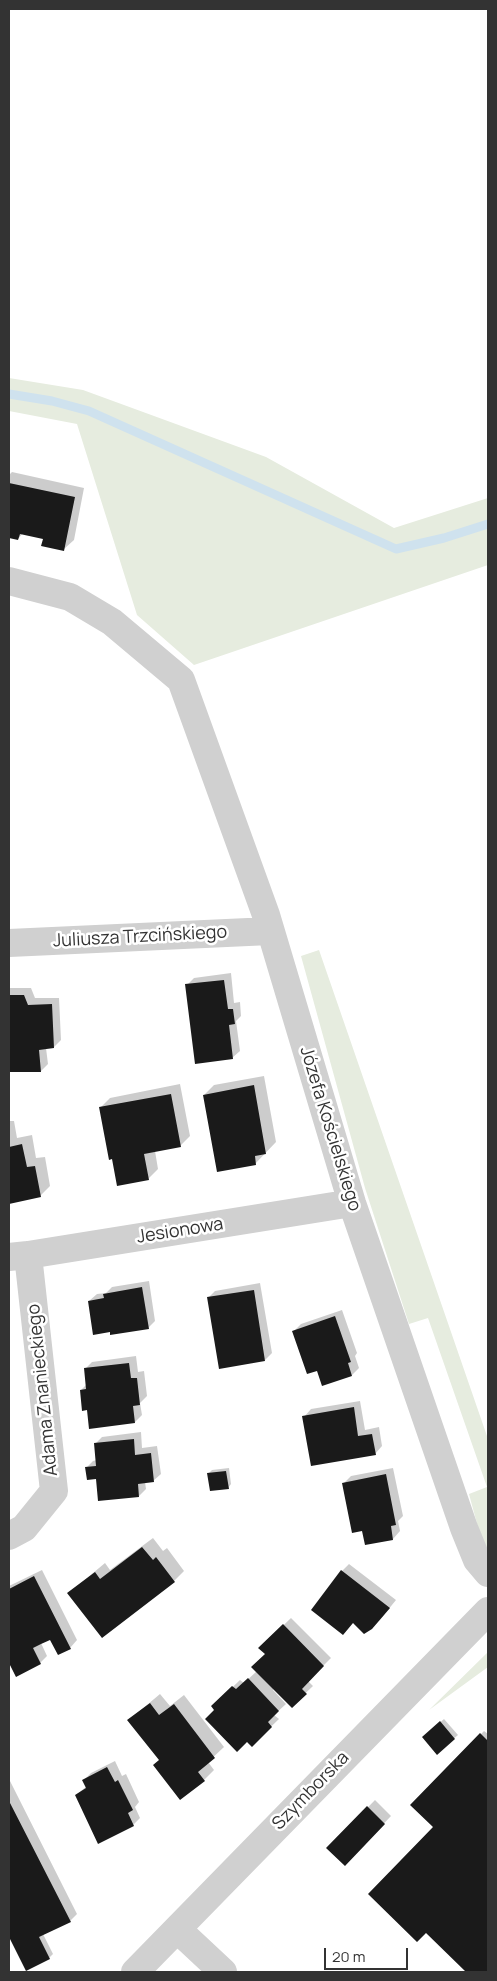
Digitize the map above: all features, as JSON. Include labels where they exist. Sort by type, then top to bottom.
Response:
[{"type":"street","name":"Józefa Kościelskiego","points":[[9,581],[70,597],[112,622],[182,680],[270,931],[352,1203],[464,1528],[477,1560],[488,1573]]},
{"type":"street","name":"Juliusza Trzcińskiego","points":[[9,943],[270,931]]},
{"type":"street","name":"Jesionowa","points":[[18,1256],[352,1203]]},
{"type":"street","name":"Adama Znanieckiego","points":[[9,1536],[24,1528],[54,1491],[18,1256]]},
{"type":"street","name":"Szymborska","points":[[135,1972],[488,1611]]},
{"type":"street","points":[[176,1928],[223,1972]]},
{"type":"shaded area","points":[[9,378],[83,390],[266,457],[394,528],[488,498],[488,565],[194,665],[137,615],[77,424],[9,411]]},
{"type":"shaded area","points":[[319,950],[488,1439],[488,1551],[482,1542],[469,1494],[487,1487],[428,1318],[409,1324],[365,1188],[301,956]]},
{"type":"shaded area","points":[[488,1652],[488,1667],[429,1710]]},
{"type":"building","points":[[9,483],[75,497],[64,551],[41,546],[43,539],[20,534],[18,540],[9,538]]},
{"type":"building","points":[[224,980],[228,1009],[233,1009],[235,1024],[229,1025],[233,1059],[195,1064],[185,984]]},
{"type":"building","points":[[9,995],[24,995],[28,1005],[52,1004],[54,1048],[39,1050],[41,1072],[9,1072]]},
{"type":"building","points":[[254,1085],[266,1154],[255,1156],[256,1165],[217,1172],[203,1095]]},
{"type":"building","points":[[171,1094],[181,1147],[144,1154],[149,1180],[117,1186],[112,1159],[109,1160],[99,1107]]},
{"type":"building","points":[[22,1144],[27,1167],[35,1166],[41,1197],[9,1204],[9,1147]]},
{"type":"building","points":[[142,1287],[149,1329],[110,1335],[110,1332],[93,1335],[88,1301],[104,1298],[103,1294]]},
{"type":"building","points":[[254,1290],[265,1361],[219,1369],[207,1297]]},
{"type":"building","points":[[335,1316],[351,1362],[348,1363],[352,1376],[322,1386],[317,1371],[307,1374],[292,1331]]},
{"type":"building","points":[[129,1363],[131,1378],[137,1378],[140,1405],[133,1406],[135,1423],[89,1429],[87,1410],[82,1411],[80,1390],[86,1389],[84,1368]]},
{"type":"building","points":[[354,1407],[358,1436],[372,1434],[376,1455],[311,1466],[302,1416]]},
{"type":"building","points":[[134,1439],[135,1455],[151,1453],[154,1482],[138,1484],[139,1497],[98,1501],[96,1479],[87,1480],[85,1467],[96,1466],[94,1443]]},
{"type":"building","points":[[226,1471],[229,1489],[210,1491],[207,1473]]},
{"type":"building","points":[[386,1474],[396,1525],[391,1526],[393,1540],[365,1545],[362,1531],[352,1533],[342,1483]]},
{"type":"building","points":[[142,1547],[153,1560],[156,1557],[175,1582],[102,1638],[67,1593],[95,1572],[100,1579]]},
{"type":"building","points":[[341,1570],[390,1608],[372,1629],[364,1634],[353,1623],[343,1635],[311,1610]]},
{"type":"building","points":[[34,1576],[71,1649],[58,1655],[50,1640],[33,1648],[41,1664],[16,1677],[9,1663],[9,1589]]},
{"type":"building","points":[[283,1624],[324,1666],[302,1689],[307,1694],[292,1708],[251,1667],[265,1654],[258,1648]]},
{"type":"building","points":[[248,1678],[279,1711],[268,1722],[272,1727],[252,1747],[247,1742],[237,1752],[205,1719],[214,1710],[211,1706],[232,1686],[236,1689]]},
{"type":"building","points":[[150,1703],[159,1715],[174,1704],[215,1758],[198,1772],[205,1781],[180,1800],[153,1765],[159,1760],[127,1720]]},
{"type":"building","points":[[440,1721],[455,1739],[437,1755],[422,1737]]},
{"type":"building","points":[[480,1733],[488,1741],[488,1972],[466,1972],[426,1933],[417,1942],[368,1894],[433,1827],[410,1805]]},
{"type":"building","points":[[107,1767],[115,1782],[118,1780],[133,1810],[128,1813],[134,1826],[98,1844],[75,1795],[86,1788],[82,1780]]},
{"type":"building","points":[[9,1801],[71,1922],[39,1937],[50,1959],[26,1971],[9,1937]]},
{"type":"building","points":[[367,1806],[385,1824],[345,1866],[326,1848]]},
{"type":"waterway","points":[[9,394],[52,401],[89,411],[396,549],[444,538],[488,524]]}]
